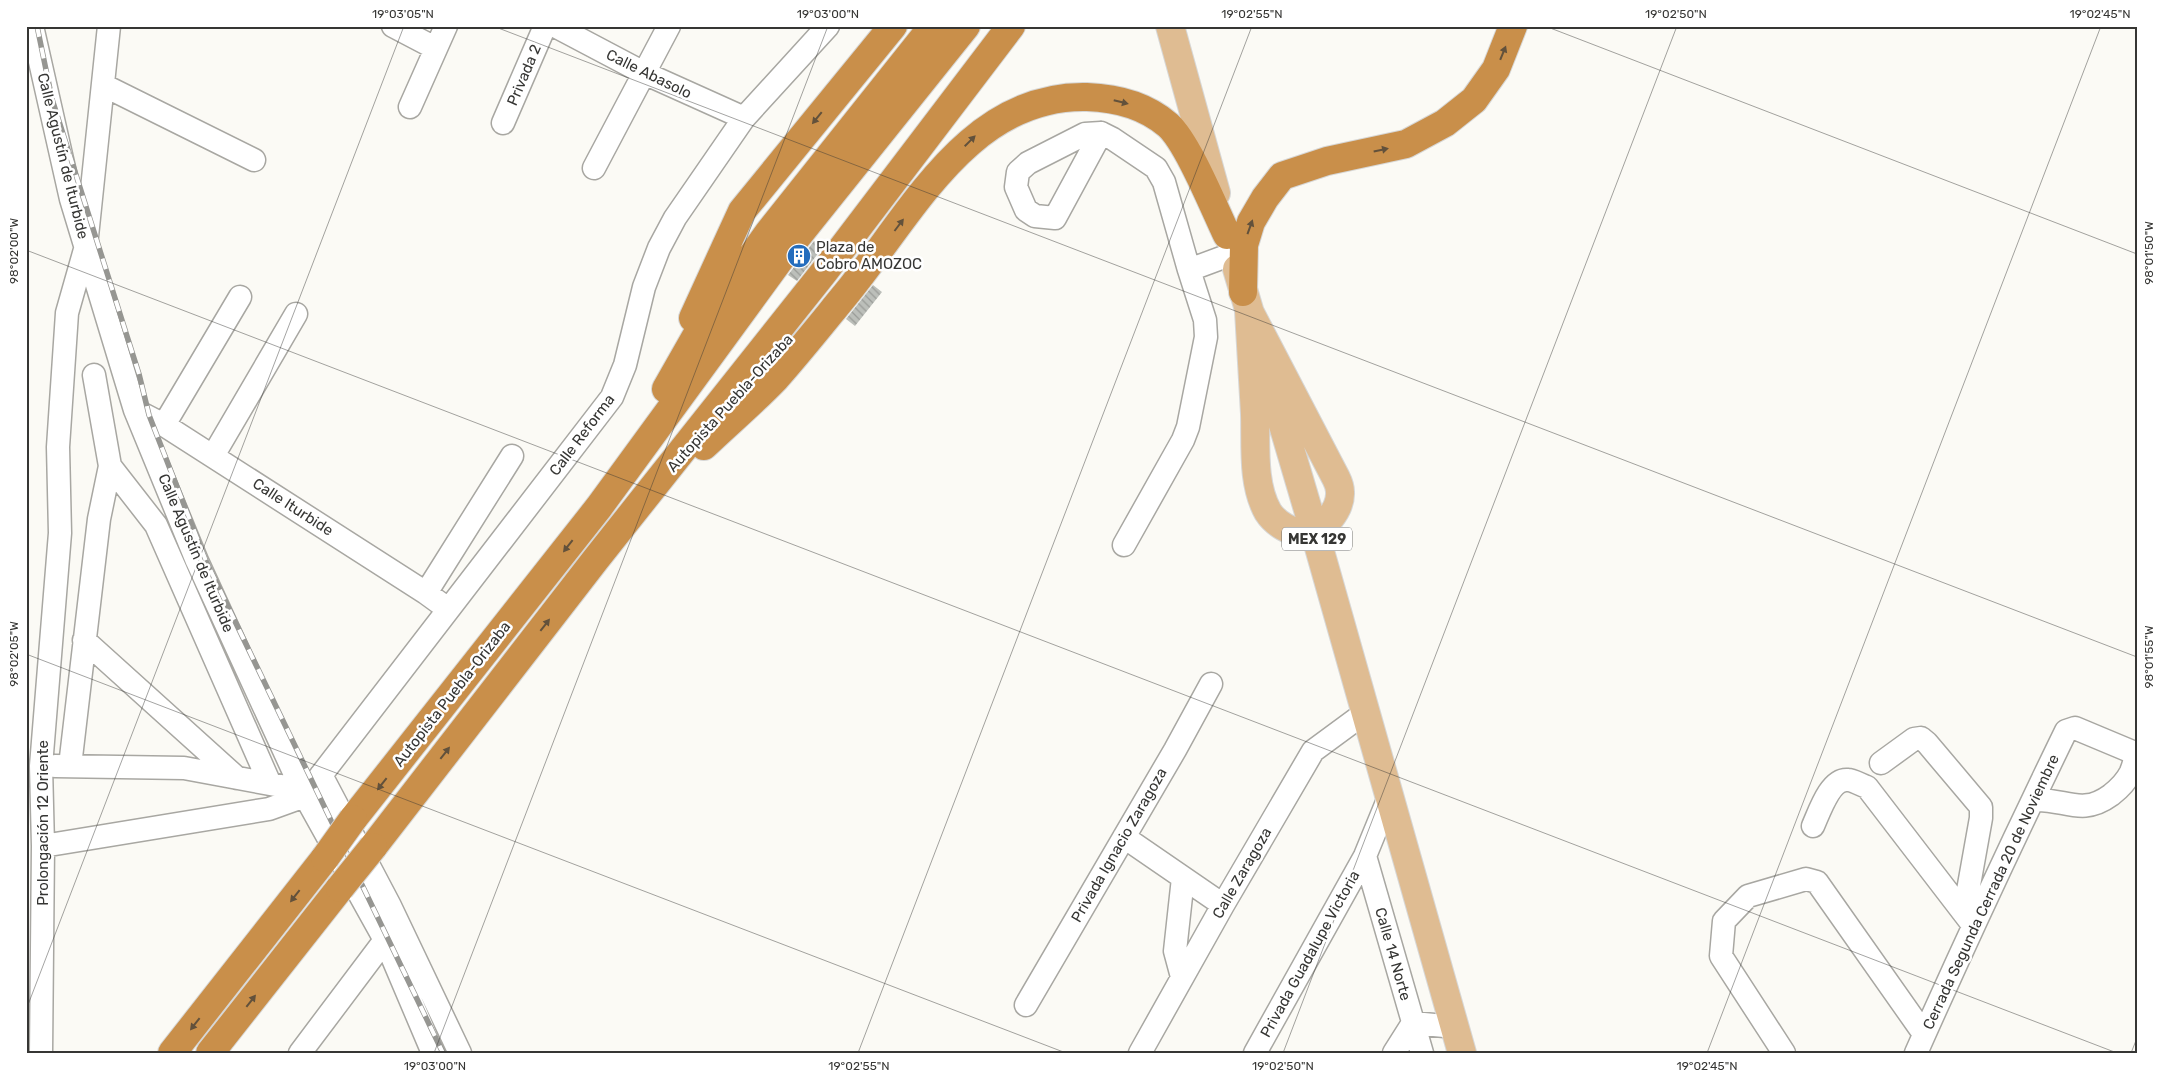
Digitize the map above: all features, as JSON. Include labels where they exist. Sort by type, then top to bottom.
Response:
[{"type":"highway","points":[[693,319],[742,211],[893,26]]},
{"type":"highway","name":"Autopista Puebla-Orizaba","points":[[598,507],[693,319],[756,221],[874,76],[924,26]]},
{"type":"highway","name":"Autopista Puebla-Orizaba","points":[[598,507],[704,324],[769,232],[933,26]]},
{"type":"highway","name":"Autopista Puebla-Orizaba","points":[[598,507],[719,321],[779,239],[951,26]]},
{"type":"highway","name":"Autopista Puebla-Orizaba","points":[[210,1053],[596,559],[824,272],[1011,26]]},
{"type":"highway","name":"Autopista Puebla-Orizaba","points":[[596,559],[674,464],[764,370],[799,326],[1012,40],[1018,26]]},
{"type":"highway","points":[[1246,302],[1244,245],[1251,222],[1265,198],[1282,176],[1327,162],[1406,144],[1446,123],[1474,100],[1496,69],[1513,26]]},
{"type":"highway","name":"Autopista Puebla-Orizaba","points":[[172,1053],[598,507],[789,247],[983,30]]},
{"type":"highway","name":"Autopista Puebla-Orizaba","points":[[596,559],[658,454],[733,346],[892,138],[983,30]]},
{"type":"highway","points":[[596,559],[679,470],[775,378],[847,293],[936,176],[975,136],[1016,111],[1057,99],[1097,97],[1138,107],[1158,118],[1170,127],[1185,149],[1230,244]]},
{"type":"main road","name":"MEX 129","points":[[1170,26],[1246,302],[1314,530],[1462,1053]]},
{"type":"main road","points":[[1246,302],[1258,331],[1336,478],[1340,494],[1336,510],[1325,524],[1307,533],[1296,532],[1278,524],[1268,512],[1261,496],[1257,468],[1246,302]]},
{"type":"street","name":"Calle Agustín de Iturbide","points":[[32,26],[71,200],[135,410],[197,561],[303,793],[386,940],[433,1053]]},
{"type":"street","points":[[86,246],[109,26]]},
{"type":"street","points":[[393,26],[435,48]]},
{"type":"street","points":[[410,107],[446,26]]},
{"type":"street","name":"Privada 2","points":[[504,123],[545,26]]},
{"type":"street","name":"Calle Abasolo","points":[[555,26],[644,73],[744,118]]},
{"type":"street","points":[[594,168],[669,26]]},
{"type":"street","name":"Calle Reforma","points":[[303,793],[321,775],[612,397],[625,365],[644,287],[659,248],[675,218],[744,118],[828,26]]},
{"type":"street","points":[[103,85],[254,160]]},
{"type":"street","points":[[1101,133],[1156,168],[1164,182],[1206,320],[1206,337],[1188,427],[1183,440],[1124,545]]},
{"type":"street","points":[[1190,270],[1230,244]]},
{"type":"street","name":"Prolongación 12 Oriente","points":[[41,1053],[43,846],[34,766],[60,533],[58,448],[67,313],[86,246]]},
{"type":"street","points":[[164,425],[240,297]]},
{"type":"street","points":[[213,456],[296,314]]},
{"type":"street","points":[[70,766],[99,519],[110,466],[94,375]]},
{"type":"street","name":"Calle Iturbide","points":[[135,410],[164,425],[213,456],[448,609]]},
{"type":"street","points":[[426,593],[512,456]]},
{"type":"street","points":[[110,466],[156,525],[270,784]]},
{"type":"street","points":[[84,640],[237,778]]},
{"type":"street","name":"Privada Ignacio Zaragoza","points":[[1026,1005],[1211,684]]},
{"type":"street","name":"Calle Zaragoza","points":[[1140,1053],[1223,905],[1313,751],[1366,712]]},
{"type":"street","name":"Cerrada Segunda Cerrada 20 de Noviembre","points":[[1920,1043],[1969,919],[2033,800],[2066,731],[2075,728],[2130,751],[2136,760],[2128,778],[2100,803],[2081,807],[2045,799],[2033,800]]},
{"type":"street","points":[[1881,763],[1914,739],[1921,738],[1980,807],[1981,818],[1969,919]]},
{"type":"street","points":[[34,766],[184,768],[270,784],[303,793]]},
{"type":"street","points":[[321,775],[390,906],[460,1053]]},
{"type":"street","points":[[1813,826],[1829,791],[1837,783],[1847,779],[1867,787],[1969,919]]},
{"type":"street","points":[[43,846],[269,809],[303,793]]},
{"type":"street","name":"Privada Guadalupe Victoria","points":[[1255,1053],[1365,856],[1390,795]]},
{"type":"street","points":[[1124,837],[1223,905]]},
{"type":"street","name":"Calle 14 Norte","points":[[1365,856],[1422,1053]]},
{"type":"street","points":[[1182,977],[1175,951],[1183,878]]},
{"type":"street","points":[[1784,1053],[1721,956],[1724,921],[1748,896],[1806,879],[1817,882],[1920,1043]]},
{"type":"street","points":[[300,1053],[386,940]]},
{"type":"street","points":[[1394,1053],[1413,1023],[1455,1026]]},
{"type":"building","points":[[814,241],[823,247],[797,281],[788,275]]},
{"type":"building","points":[[873,285],[882,292],[855,326],[846,319]]},
{"type":"railway","points":[[37,26],[52,99],[139,374],[149,415],[206,561],[443,1053]]},
{"type":"place","name":"Plaza de Cobro AMOZOC","points":[[799,256]]}]
